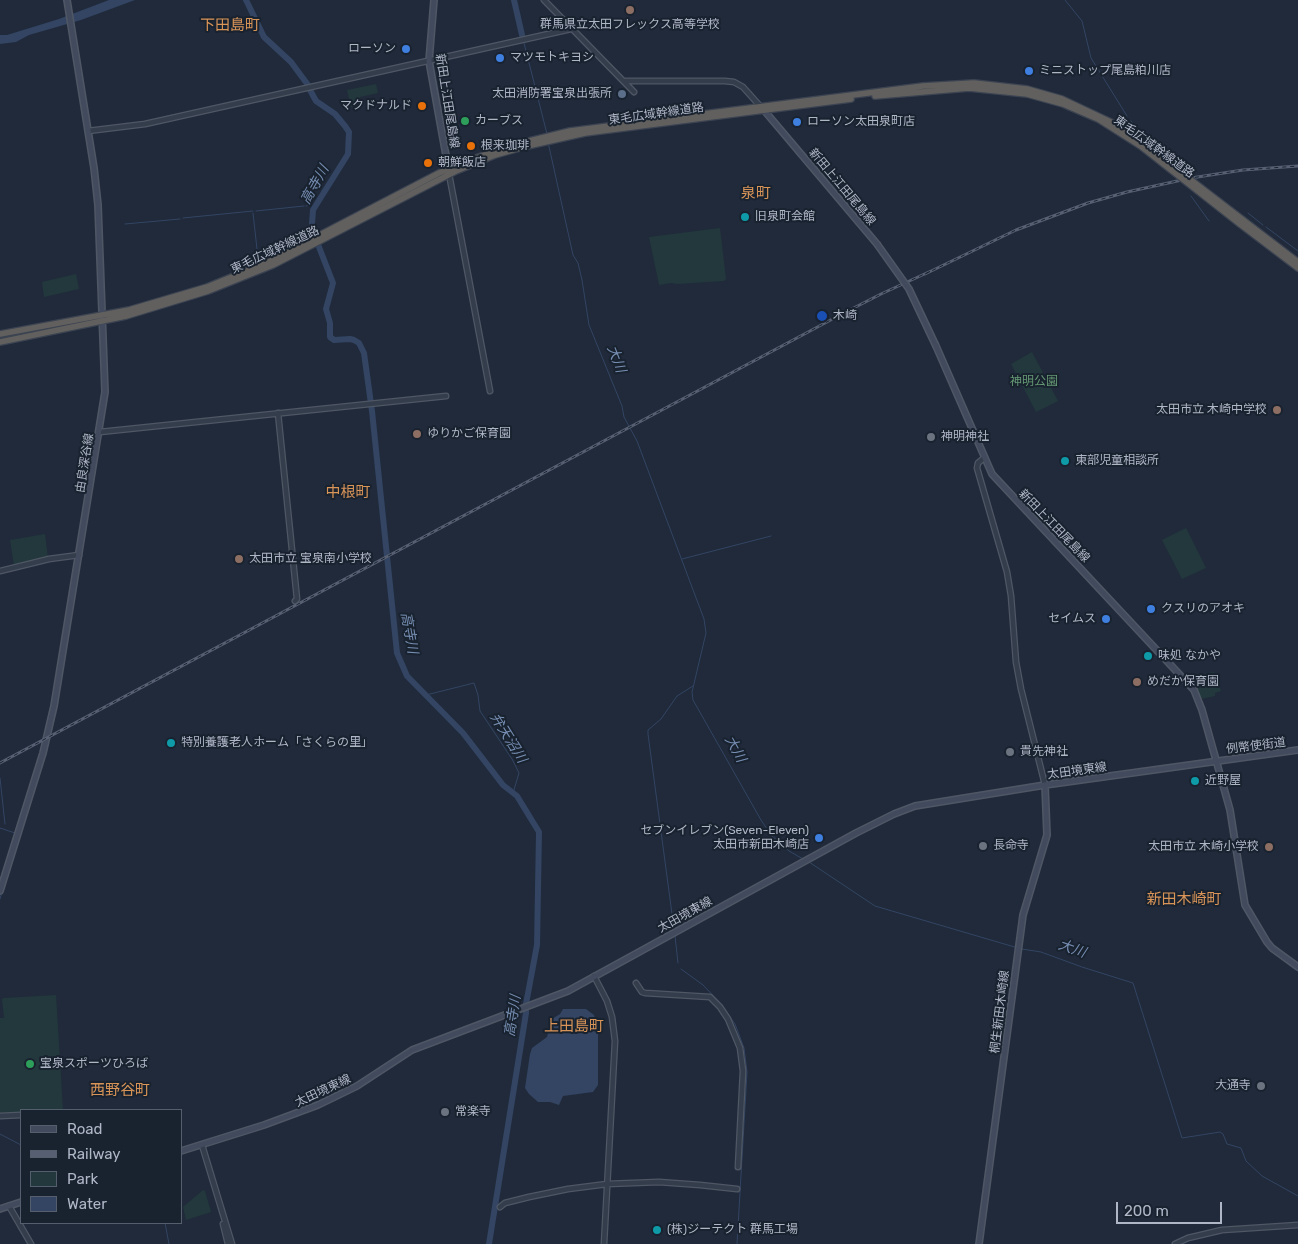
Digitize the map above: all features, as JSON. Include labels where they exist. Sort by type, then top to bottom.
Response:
[{"type":"highway","name":"東毛広域幹線道路","points":[[0,334],[147,311],[208,291],[260,270],[449,172],[492,152],[598,127],[946,83],[974,82],[1027,89],[1051,95],[1115,124],[1298,268]]},
{"type":"highway","name":"東毛広域幹線道路","points":[[553,137],[874,96],[979,88],[1016,92],[1062,104],[1098,120],[1143,146]]},
{"type":"highway","points":[[900,89],[920,89],[924,91]]},
{"type":"highway","name":"東毛広域幹線道路","points":[[1241,222],[1298,262]]},
{"type":"highway","name":"東毛広域幹線道路","points":[[0,342],[102,318]]},
{"type":"main road","name":"由良深谷線","points":[[0,891],[44,753],[54,706],[105,392],[98,205],[67,0]]},
{"type":"main road","name":"新田上江田尾島線","points":[[434,0],[429,61],[449,172]]},
{"type":"main road","name":"新田上江田尾島線","points":[[760,106],[877,244],[911,292],[992,474],[1190,684],[1198,698],[1217,761],[1234,832],[1245,905],[1257,927],[1272,948],[1298,967]]},
{"type":"main road","name":"例幣使街道","points":[[1217,761],[1298,750]]},
{"type":"main road","name":"太田境東線","points":[[182,1151],[286,1118],[333,1099],[357,1086],[412,1050],[568,991],[804,861],[894,814],[915,806],[1045,785],[1217,761]]},
{"type":"main road","name":"桐生新田木崎線","points":[[979,1244],[1018,948],[1025,907],[1047,835],[1045,785]]},
{"type":"main road","points":[[0,1209],[20,1202]]},
{"type":"street","points":[[544,0],[634,92],[637,84],[646,81]]},
{"type":"street","points":[[88,131],[145,124],[571,29]]},
{"type":"street","points":[[624,81],[734,82],[746,90],[760,106]]},
{"type":"street","points":[[449,172],[490,391]]},
{"type":"street","points":[[100,432],[446,396]]},
{"type":"street","points":[[278,413],[297,599],[295,601]]},
{"type":"street","points":[[984,458],[978,463],[977,468],[1005,564],[1015,654],[1021,689],[1045,785]]},
{"type":"street","points":[[0,571],[49,559],[80,555]]},
{"type":"street","points":[[594,976],[607,1001],[612,1017],[615,1041],[604,1244]]},
{"type":"street","points":[[636,983],[642,992],[645,993],[710,997],[728,1019],[740,1048],[743,1071],[738,1167]]},
{"type":"street","points":[[0,1116],[20,1115]]},
{"type":"street","points":[[202,1145],[232,1244]]},
{"type":"street","points":[[500,1207],[505,1203],[529,1197],[607,1184],[659,1182],[700,1184],[737,1189]]},
{"type":"street","points":[[214,1183],[228,1244]]},
{"type":"street","points":[[9,1206],[31,1244]]},
{"type":"street","points":[[1175,1244],[1188,1238],[1222,1230],[1298,1225]]},
{"type":"green space","points":[[376,84],[378,93],[360,97],[361,105],[351,107],[347,90]]},
{"type":"green space","points":[[720,228],[726,279],[724,281],[659,285],[649,237]]},
{"type":"green space","points":[[76,274],[79,289],[44,297],[42,282]]},
{"type":"green space","name":"神明公園","points":[[1032,352],[1058,401],[1036,412],[1011,364]]},
{"type":"green space","points":[[1186,528],[1206,568],[1182,579],[1162,540]]},
{"type":"green space","points":[[45,534],[48,558],[14,566],[10,540]]},
{"type":"green space","points":[[1214,672],[1221,691],[1215,693],[1215,696],[1201,699],[1194,685],[1186,677]]},
{"type":"green space","name":"宝泉スポーツひろば","points":[[56,995],[63,1109],[20,1109],[20,1114],[0,1115],[0,1018],[4,1018],[2,999]]},
{"type":"green space","points":[[203,1190],[205,1191],[211,1212],[186,1220],[183,1207]]},
{"type":"water","points":[[109,0],[135,0],[81,20],[29,35],[16,42],[0,44],[0,35],[7,35],[59,19]]},
{"type":"water","points":[[563,1009],[586,1009],[594,1015],[598,1030],[598,1085],[593,1092],[563,1096],[559,1105],[550,1102],[538,1102],[525,1088],[530,1054],[532,1048],[547,1037],[552,1019],[560,1014]]},
{"type":"waterway","name":"高寺川","points":[[246,0],[264,37],[291,62],[308,85]]},
{"type":"waterway","name":"大川","points":[[514,0],[522,35]]},
{"type":"waterway","points":[[1065,0],[1082,21],[1091,58],[1127,116]]},
{"type":"waterway","name":"大川","points":[[522,35],[547,134]]},
{"type":"waterway","name":"高寺川","points":[[310,90],[316,101],[335,114],[349,132],[348,154],[313,210],[312,224],[333,283],[326,309],[330,323],[330,337],[334,340],[354,340],[359,343],[364,353],[372,411],[397,653],[407,676],[463,733],[503,785],[517,796],[539,832],[537,945],[526,1004],[489,1244]]},
{"type":"waterway","points":[[1131,121],[1138,129],[1173,155]]},
{"type":"waterway","name":"大川","points":[[548,142],[573,255],[578,263],[582,280],[589,325],[622,406],[624,417],[637,441],[704,619],[706,633],[692,692],[693,700],[771,835],[789,851],[803,859]]},
{"type":"waterway","points":[[1191,196],[1209,221]]},
{"type":"waterway","points":[[306,206],[310,205]]},
{"type":"waterway","points":[[256,211],[304,206]]},
{"type":"waterway","points":[[183,218],[253,211]]},
{"type":"waterway","points":[[253,213],[257,249]]},
{"type":"waterway","points":[[1248,213],[1263,225]]},
{"type":"waterway","points":[[125,224],[180,219]]},
{"type":"waterway","points":[[1266,227],[1298,251]]},
{"type":"waterway","points":[[682,559],[771,536]]},
{"type":"waterway","name":"弁天沼川","points":[[426,695],[474,683],[480,711],[512,759],[519,773],[513,793]]},
{"type":"waterway","points":[[674,929],[648,730],[661,719],[677,696],[693,686]]},
{"type":"waterway","points":[[0,778],[5,824]]},
{"type":"waterway","points":[[0,828],[15,833]]},
{"type":"waterway","points":[[9,872],[19,840]]},
{"type":"waterway","name":"大川","points":[[809,862],[875,906],[1018,948]]},
{"type":"waterway","points":[[0,899],[2,892]]},
{"type":"waterway","points":[[675,936],[678,963]]},
{"type":"waterway","name":"大川","points":[[1022,949],[1041,952],[1133,983],[1182,1138],[1220,1132],[1223,1134],[1227,1144],[1241,1148],[1246,1161],[1262,1176],[1298,1196]]},
{"type":"waterway","points":[[681,969],[703,985],[721,1004],[735,1024],[744,1048],[747,1072],[737,1244]]},
{"type":"waterway","points":[[0,1134],[20,1144]]},
{"type":"waterway","points":[[165,1224],[169,1244]]},
{"type":"railway","points":[[925,274],[1016,230],[1088,203],[1191,178],[1243,170],[1298,166]]},
{"type":"railway","points":[[0,763],[840,315],[931,271]]},
{"type":"place","name":"群馬県立太田フレックス高等学校","points":[[630,10]]},
{"type":"place","name":"ローソン","points":[[406,49]]},
{"type":"place","name":"マツモトキヨシ","points":[[500,58]]},
{"type":"place","name":"ミニストップ尾島粕川店","points":[[1029,71]]},
{"type":"place","name":"太田消防署宝泉出張所","points":[[622,94]]},
{"type":"place","name":"マクドナルド","points":[[422,106]]},
{"type":"place","name":"カーブス","points":[[465,121]]},
{"type":"place","name":"ローソン太田泉町店","points":[[797,122]]},
{"type":"place","name":"根来珈琲","points":[[471,146]]},
{"type":"place","name":"朝鮮飯店","points":[[428,163]]},
{"type":"place","name":"旧泉町会館","points":[[745,217]]},
{"type":"place","name":"木崎","points":[[822,316]]},
{"type":"place","name":"太田市立 木崎中学校","points":[[1277,410]]},
{"type":"place","name":"ゆりかご保育園","points":[[417,434]]},
{"type":"place","name":"神明神社","points":[[931,437]]},
{"type":"place","name":"東部児童相談所","points":[[1065,461]]},
{"type":"place","name":"太田市立 宝泉南小学校","points":[[239,559]]},
{"type":"place","name":"クスリのアオキ","points":[[1151,609]]},
{"type":"place","name":"セイムス","points":[[1106,619]]},
{"type":"place","name":"味処 なかや","points":[[1148,656]]},
{"type":"place","name":"めだか保育園","points":[[1137,682]]},
{"type":"place","name":"特別養護老人ホーム「さくらの里」","points":[[171,743]]},
{"type":"place","name":"貴先神社","points":[[1010,752]]},
{"type":"place","name":"近野屋","points":[[1195,781]]},
{"type":"place","name":"セブンイレブン(Seven-Eleven) 太田市新田木崎店","points":[[819,838]]},
{"type":"place","name":"長命寺","points":[[983,846]]},
{"type":"place","name":"太田市立 木崎小学校","points":[[1269,847]]},
{"type":"place","name":"宝泉スポーツひろば","points":[[30,1064]]},
{"type":"place","name":"大通寺","points":[[1261,1086]]},
{"type":"place","name":"常楽寺","points":[[445,1112]]},
{"type":"place","name":"(株)ジーテクト 群馬工場","points":[[657,1230]]},
{"type":"district","name":"下田島町","points":[[230,26]]},
{"type":"district","name":"泉町","points":[[756,194]]},
{"type":"district","name":"中根町","points":[[348,493]]},
{"type":"district","name":"新田木崎町","points":[[1184,900]]},
{"type":"district","name":"上田島町","points":[[574,1027]]},
{"type":"district","name":"西野谷町","points":[[120,1091]]}]
